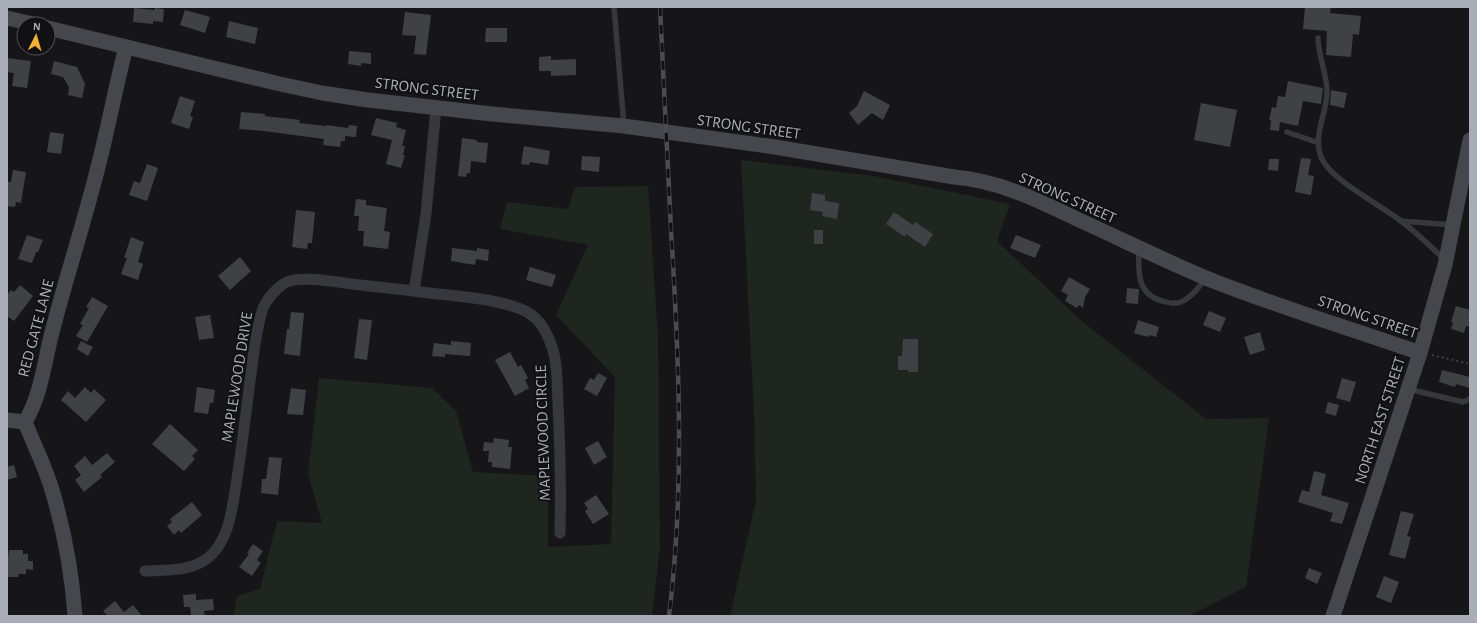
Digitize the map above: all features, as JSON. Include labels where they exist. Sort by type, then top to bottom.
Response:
[{"type":"main road","name":"STRONG STREET","points":[[56,30],[322,93],[536,119],[624,126],[775,147],[954,177],[970,178],[1027,196],[1206,278],[1262,299],[1420,353]]},
{"type":"main road","name":"RED GATE LANE","points":[[25,422],[42,376],[52,330],[108,129],[126,47]]},
{"type":"main road","name":"NORTH EAST STREET","points":[[1333,616],[1420,353],[1446,260],[1470,140]]},
{"type":"main road","points":[[7,420],[25,422],[38,449],[52,490],[64,537],[75,616]]},
{"type":"street","points":[[414,291],[426,214],[436,108]]},
{"type":"street","name":"MAPLEWOOD DRIVE","points":[[145,571],[174,570],[196,565],[214,552],[225,532],[230,517],[238,472],[258,330],[264,307],[274,293],[284,284],[296,280],[332,281],[414,291]]},
{"type":"street","name":"MAPLEWOOD CIRCLE","points":[[414,291],[512,306],[527,312],[534,317],[544,330],[552,345],[556,362],[560,443],[560,533]]},
{"type":"lane","points":[[614,7],[624,126]]},
{"type":"lane","points":[[1318,38],[1327,93],[1319,143],[1320,155],[1325,164],[1338,178],[1401,221],[1446,260]]},
{"type":"lane","points":[[1287,132],[1319,143]]},
{"type":"lane","points":[[1401,221],[1453,225]]},
{"type":"lane","points":[[1139,248],[1138,273],[1141,282],[1149,295],[1158,300],[1167,303],[1180,303],[1192,295],[1206,278]]},
{"type":"lane","points":[[1408,389],[1463,402],[1470,399]]},
{"type":"path","points":[[1420,353],[1470,364]]},
{"type":"shaded area","points":[[741,160],[874,176],[1010,204],[997,241],[1083,322],[1206,419],[1269,418],[1246,587],[1189,616],[730,616],[756,500],[754,412]]},
{"type":"shaded area","points":[[648,186],[658,338],[660,547],[652,616],[233,616],[237,596],[260,589],[277,521],[322,523],[308,474],[319,378],[432,388],[456,411],[473,472],[548,476],[548,547],[611,544],[615,377],[556,315],[588,245],[500,229],[507,202],[568,209],[575,187]]},
{"type":"building","points":[[1305,7],[1331,7],[1330,13],[1361,16],[1359,35],[1353,34],[1351,57],[1326,55],[1327,31],[1303,29]]},
{"type":"building","points":[[134,8],[155,10],[155,8],[164,9],[163,22],[153,21],[153,24],[133,22]]},
{"type":"building","points":[[185,10],[210,17],[205,33],[180,25]]},
{"type":"building","points":[[405,12],[431,15],[426,55],[414,54],[416,36],[402,35]]},
{"type":"building","points":[[229,21],[258,28],[255,44],[226,37]]},
{"type":"building","points":[[486,28],[507,28],[507,42],[485,42]]},
{"type":"building","points":[[349,51],[371,53],[371,64],[361,63],[361,66],[348,64]]},
{"type":"building","points":[[551,56],[551,60],[576,59],[576,75],[551,76],[551,71],[539,71],[539,57]]},
{"type":"building","points":[[7,58],[31,61],[27,88],[12,86],[14,73],[7,72]]},
{"type":"building","points":[[54,61],[77,67],[85,84],[82,98],[68,95],[69,87],[63,77],[51,74]]},
{"type":"building","points":[[1288,81],[1323,88],[1321,104],[1303,101],[1298,126],[1280,122],[1279,131],[1270,130],[1271,120],[1269,120],[1272,107],[1276,108],[1278,96],[1285,97]]},
{"type":"building","points":[[1331,90],[1347,93],[1344,108],[1330,105]]},
{"type":"building","points":[[864,91],[890,105],[883,120],[872,113],[858,125],[849,113],[857,106]]},
{"type":"building","points":[[180,96],[195,101],[190,116],[193,117],[189,129],[171,123]]},
{"type":"building","points":[[1201,103],[1237,110],[1230,147],[1194,140]]},
{"type":"building","points":[[241,112],[265,114],[265,116],[300,120],[299,123],[348,128],[349,125],[357,126],[356,137],[345,136],[345,141],[341,141],[340,147],[323,145],[324,139],[239,129]]},
{"type":"building","points":[[376,118],[397,123],[396,127],[406,130],[402,146],[405,146],[403,155],[405,155],[401,168],[386,164],[392,140],[371,135]]},
{"type":"building","points":[[50,132],[64,134],[61,154],[47,152]]},
{"type":"building","points":[[462,138],[488,143],[486,163],[471,161],[470,173],[467,173],[466,177],[458,176]]},
{"type":"building","points":[[524,146],[550,151],[548,165],[530,162],[529,165],[521,164]]},
{"type":"building","points":[[582,156],[600,157],[599,172],[581,170]]},
{"type":"building","points":[[1301,158],[1311,159],[1308,175],[1314,176],[1311,195],[1295,192]]},
{"type":"building","points":[[1269,159],[1279,159],[1278,171],[1268,170]]},
{"type":"building","points":[[147,164],[158,168],[147,201],[129,195],[134,181],[140,183]]},
{"type":"building","points":[[13,170],[26,172],[21,203],[16,202],[15,207],[7,206],[7,182],[11,182]]},
{"type":"building","points":[[812,193],[825,195],[825,201],[839,203],[837,219],[822,216],[823,212],[810,210]]},
{"type":"building","points":[[356,199],[366,200],[366,205],[387,208],[384,231],[390,232],[388,249],[363,246],[364,231],[358,231],[359,216],[354,216]]},
{"type":"building","points":[[296,210],[315,212],[312,243],[308,243],[307,249],[292,247]]},
{"type":"building","points":[[894,212],[913,225],[915,222],[933,234],[925,247],[906,234],[905,237],[886,224]]},
{"type":"building","points":[[814,230],[823,230],[823,244],[814,244]]},
{"type":"building","points":[[27,235],[43,240],[32,263],[18,259]]},
{"type":"building","points":[[1016,235],[1041,245],[1035,258],[1010,248]]},
{"type":"building","points":[[131,237],[144,242],[138,262],[143,264],[138,280],[121,274],[127,258],[124,258]]},
{"type":"building","points":[[452,248],[477,251],[477,248],[489,250],[488,261],[476,259],[475,265],[451,261]]},
{"type":"building","points":[[240,257],[251,271],[230,290],[218,276]]},
{"type":"building","points":[[530,267],[556,275],[552,287],[526,280]]},
{"type":"building","points":[[1069,277],[1090,289],[1085,297],[1083,308],[1079,305],[1077,308],[1065,301],[1068,295],[1061,291]]},
{"type":"building","points":[[20,285],[33,296],[14,321],[7,316],[7,295],[11,290],[14,292]]},
{"type":"building","points":[[1127,288],[1139,289],[1138,304],[1126,303]]},
{"type":"building","points":[[92,297],[108,306],[87,342],[76,336],[83,325],[80,324],[89,308],[86,307]]},
{"type":"building","points":[[1456,306],[1470,310],[1470,327],[1466,326],[1464,333],[1451,329],[1453,323],[1451,322]]},
{"type":"building","points":[[1209,311],[1226,318],[1220,332],[1203,325]]},
{"type":"building","points":[[291,312],[304,313],[300,356],[284,354]]},
{"type":"building","points":[[210,315],[214,338],[199,340],[195,317]]},
{"type":"building","points":[[359,319],[372,320],[367,360],[354,358]]},
{"type":"building","points":[[1138,320],[1159,327],[1156,337],[1149,335],[1148,337],[1134,333]]},
{"type":"building","points":[[1260,332],[1265,350],[1250,355],[1244,337]]},
{"type":"building","points":[[903,339],[918,339],[918,372],[898,370],[898,356],[902,356]]},
{"type":"building","points":[[81,341],[93,347],[88,356],[77,349]]},
{"type":"building","points":[[451,341],[471,343],[470,356],[445,354],[445,357],[432,356],[434,343],[451,345]]},
{"type":"building","points":[[510,352],[518,367],[521,365],[528,378],[525,380],[529,388],[515,396],[495,360]]},
{"type":"building","points":[[1442,370],[1470,377],[1470,388],[1456,384],[1455,387],[1439,382]]},
{"type":"building","points":[[598,373],[607,378],[597,396],[584,389],[590,378],[594,380]]},
{"type":"building","points":[[1342,378],[1356,382],[1350,402],[1336,398]]},
{"type":"building","points":[[85,387],[91,393],[94,389],[106,400],[86,422],[61,400],[68,391],[75,398]]},
{"type":"building","points":[[197,387],[215,390],[213,403],[210,403],[208,414],[194,412]]},
{"type":"building","points":[[291,388],[306,390],[303,415],[287,414]]},
{"type":"building","points":[[1328,402],[1339,405],[1336,416],[1325,413]]},
{"type":"building","points":[[170,424],[198,450],[192,456],[195,459],[184,471],[152,444]]},
{"type":"building","points":[[494,438],[509,440],[508,447],[512,447],[510,469],[492,467],[492,462],[488,462],[489,451],[483,451],[484,442],[493,443]]},
{"type":"building","points":[[598,441],[607,457],[594,465],[585,448]]},
{"type":"building","points":[[107,453],[115,462],[100,475],[102,477],[84,492],[75,480],[81,475],[74,466],[85,456],[92,465]]},
{"type":"building","points":[[269,457],[282,458],[278,495],[261,493],[262,479],[266,479]]},
{"type":"building","points":[[14,465],[17,477],[7,480],[7,467]]},
{"type":"building","points":[[1314,471],[1326,474],[1321,495],[1349,503],[1342,524],[1330,521],[1333,513],[1298,502],[1302,490],[1309,492]]},
{"type":"building","points":[[596,495],[609,514],[593,524],[585,511],[588,509],[584,503]]},
{"type":"building","points":[[192,502],[202,515],[181,533],[179,530],[174,535],[167,526],[172,522],[170,519]]},
{"type":"building","points":[[1401,511],[1414,514],[1407,536],[1411,537],[1405,559],[1389,555]]},
{"type":"building","points":[[253,544],[263,551],[257,560],[261,563],[252,576],[239,567],[249,554],[247,553]]},
{"type":"building","points":[[9,550],[23,550],[23,554],[28,554],[28,561],[33,561],[33,570],[26,569],[26,574],[19,574],[18,577],[7,577],[7,558]]},
{"type":"building","points":[[1309,568],[1322,573],[1317,584],[1305,578]]},
{"type":"building","points":[[1384,576],[1399,582],[1391,603],[1376,597]]},
{"type":"building","points":[[196,594],[196,600],[213,599],[214,610],[204,611],[205,616],[191,616],[190,607],[184,607],[183,595]]},
{"type":"building","points":[[115,601],[124,612],[133,605],[142,616],[108,616],[103,611]]},
{"type":"railway","points":[[660,7],[676,327],[679,423],[677,520],[669,616]]}]
